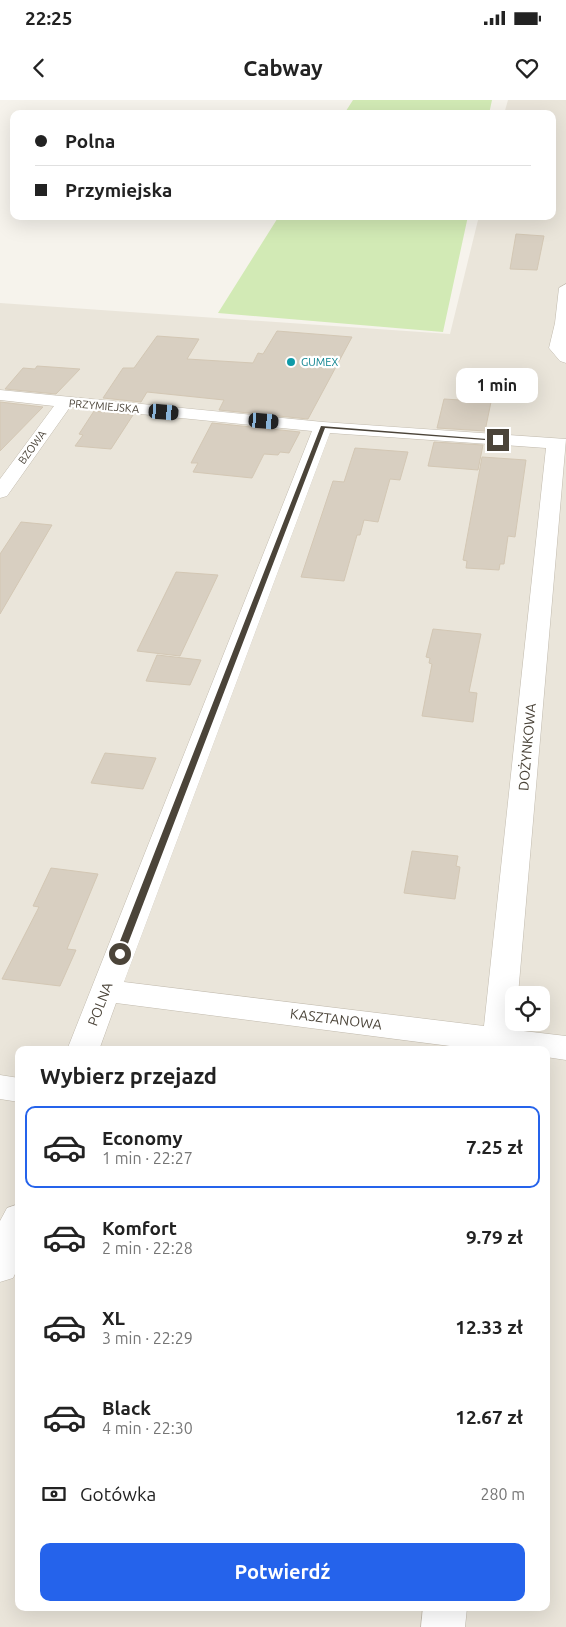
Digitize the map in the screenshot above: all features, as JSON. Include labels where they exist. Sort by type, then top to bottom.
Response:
[{"type":"street","points":[[566,288],[564,323],[558,348],[566,358]]},
{"type":"street","name":"PRZYMIEJSKA","points":[[0,395],[323,427],[561,444]]},
{"type":"street","name":"BZOWA","points":[[0,492],[65,402]]},
{"type":"street","name":"POLNA","points":[[85,1046],[323,427]]},
{"type":"street","name":"DOŻYNKOWA","points":[[498,1044],[561,444]]},
{"type":"street","name":"KASZTANOWA","points":[[106,991],[498,1044],[532,1046]]},
{"type":"street","name":"KASZTANOWA","points":[[550,1047],[566,1048]]},
{"type":"street","points":[[0,1087],[15,1089]]},
{"type":"street","points":[[0,1267],[15,1228]]},
{"type":"street","points":[[443,1627],[445,1611]]},
{"type":"shaded area","points":[[508,100],[566,100],[566,1627],[0,1627],[0,303],[450,334],[478,220],[556,220],[556,110],[505,110]]},
{"type":"green space","points":[[353,100],[492,100],[490,110],[347,110]]},
{"type":"green space","points":[[276,220],[467,220],[443,332],[218,313]]},
{"type":"building","points":[[516,234],[544,236],[537,270],[510,269]]},
{"type":"building","points":[[277,331],[352,337],[308,419],[219,410],[224,400],[147,392],[141,402],[103,398],[123,368],[134,368],[157,336],[199,339],[187,359],[253,363],[258,353],[263,354]]},
{"type":"building","points":[[37,366],[80,369],[56,394],[5,389],[23,368],[35,369]]},
{"type":"building","points":[[444,399],[491,402],[485,431],[437,428]]},
{"type":"building","points":[[0,402],[43,407],[0,451]]},
{"type":"building","points":[[94,411],[133,415],[111,449],[75,446],[83,435],[79,434]]},
{"type":"building","points":[[212,423],[300,432],[289,453],[280,452],[278,455],[264,454],[252,478],[193,472],[198,463],[191,463]]},
{"type":"building","points":[[434,442],[483,445],[478,470],[428,466]]},
{"type":"building","points":[[355,448],[408,452],[400,480],[390,479],[378,522],[364,520],[360,535],[357,535],[344,581],[301,577],[333,481],[344,482]]},
{"type":"building","points":[[482,457],[526,460],[515,537],[508,536],[504,564],[500,564],[499,570],[466,568],[467,561],[463,560]]},
{"type":"building","points":[[21,522],[52,525],[0,614],[0,554]]},
{"type":"building","points":[[176,572],[218,575],[180,656],[137,651]]},
{"type":"building","points":[[433,629],[481,634],[469,692],[477,693],[473,722],[422,716],[432,664],[429,663],[430,658],[426,657]]},
{"type":"building","points":[[157,655],[201,660],[190,685],[146,681]]},
{"type":"building","points":[[105,753],[156,758],[143,789],[91,783]]},
{"type":"building","points":[[412,851],[458,856],[456,866],[460,867],[455,899],[404,893]]},
{"type":"building","points":[[51,868],[98,874],[67,949],[76,950],[60,986],[2,979],[39,907],[33,906]]},
{"type":"place","name":"GUMEX","points":[[291,362]]},
{"type":"route","points":[[120,954],[323,427],[498,440]]}]
